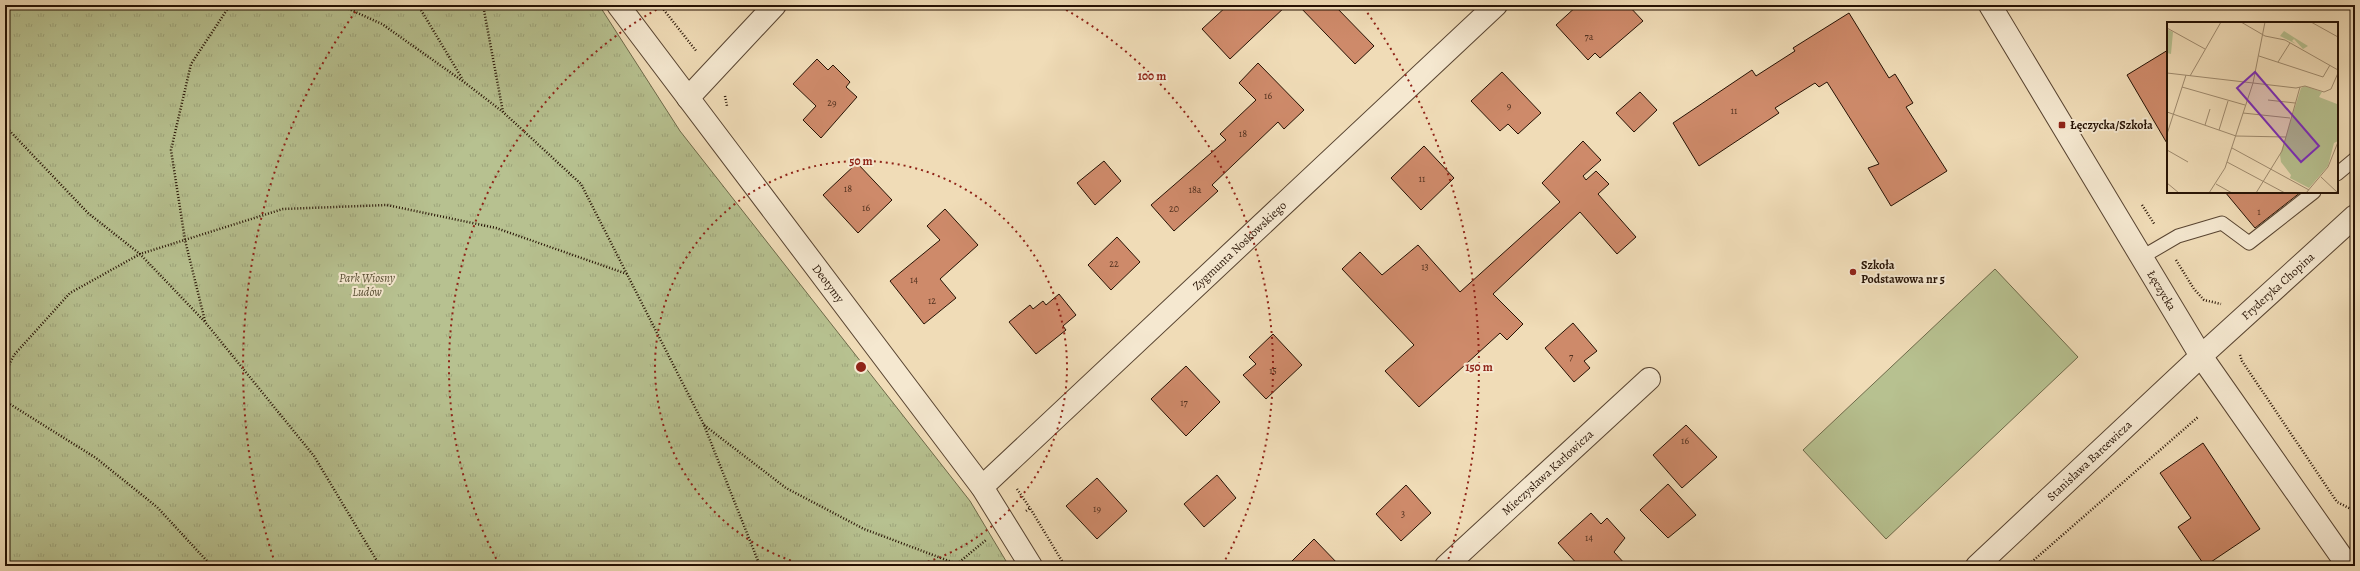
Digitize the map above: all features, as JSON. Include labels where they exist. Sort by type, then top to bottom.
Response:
[{"type":"street","name":"Deotymy","points":[[618,5],[982,487],[1032,566]]},
{"type":"street","points":[[688,98],[775,5]]},
{"type":"street","name":"Zygmunta Noskowskiego","points":[[982,487],[1496,5]]},
{"type":"street","name":"Łęczycka","points":[[1990,5],[2201,356],[2348,566]]},
{"type":"street","name":"Fryderyka Chopina","points":[[2201,356],[2355,216]]},
{"type":"street","name":"Stanisława Barcewicza","points":[[1977,566],[2201,356]]},
{"type":"street","name":"Mieczysława Karłowicza","points":[[1446,566],[1649,379]]},
{"type":"lane","points":[[2338,173],[2355,160]]},
{"type":"lane","points":[[2142,257],[2178,236],[2222,223],[2249,243],[2313,193]]},
{"type":"path","points":[[205,322],[185,240],[171,150],[191,64],[230,5]]},
{"type":"path","points":[[340,5],[382,24],[464,82],[503,112],[581,184],[704,425],[760,566]]},
{"type":"path","points":[[418,5],[464,82]]},
{"type":"path","points":[[483,5],[503,112]]},
{"type":"path","points":[[5,126],[88,213],[140,254],[205,322],[314,456],[380,566]]},
{"type":"path","points":[[5,373],[14,355],[70,293],[140,254],[283,209],[387,205],[496,228],[628,274]]},
{"type":"path","points":[[2238,350],[2242,361],[2337,502],[2355,512]]},
{"type":"path","points":[[5,401],[96,458],[157,507],[207,561],[209,566]]},
{"type":"path","points":[[2027,566],[2198,417]]},
{"type":"path","points":[[704,425],[786,488],[864,529],[956,565],[1006,523]]},
{"type":"green space","name":"Park Wiosny Ludów","points":[[5,5],[599,5],[680,131],[970,501],[1009,566],[5,566]]},
{"type":"green space","points":[[1995,269],[2078,357],[1886,539],[1803,450]]},
{"type":"building","points":[[1228,5],[1287,5],[1230,59],[1202,29]]},
{"type":"building","points":[[1298,5],[1334,5],[1374,46],[1355,64]]},
{"type":"building","points":[[1578,5],[1628,5],[1643,21],[1600,58],[1595,53],[1588,60],[1556,25]]},
{"type":"building","points":[[1849,13],[1889,78],[1895,74],[1913,103],[1906,107],[1947,171],[1891,206],[1868,168],[1879,164],[1827,82],[1819,87],[1815,83],[1775,108],[1779,113],[1699,166],[1673,123],[1752,70],[1756,76],[1795,51],[1793,48]]},
{"type":"building","points":[[2167,51],[2167,143],[2127,75]]},
{"type":"building","points":[[817,59],[828,70],[833,65],[850,82],[846,87],[857,97],[821,138],[803,120],[816,106],[793,84]]},
{"type":"building","points":[[1258,63],[1304,110],[1284,129],[1278,122],[1212,185],[1218,191],[1174,231],[1151,205],[1226,140],[1220,134],[1256,100],[1239,83]]},
{"type":"building","points":[[1502,72],[1541,113],[1518,134],[1508,124],[1500,131],[1471,101]]},
{"type":"building","points":[[1640,92],[1657,110],[1634,132],[1616,113]]},
{"type":"building","points":[[1583,141],[1601,160],[1583,176],[1586,180],[1596,171],[1609,184],[1598,194],[1636,237],[1617,254],[1580,212],[1493,294],[1523,324],[1507,340],[1500,333],[1419,407],[1385,371],[1414,345],[1342,269],[1360,252],[1382,275],[1418,245],[1460,292],[1560,202],[1542,183]]},
{"type":"building","points":[[1424,146],[1454,178],[1421,210],[1391,178]]},
{"type":"building","points":[[1104,161],[1121,181],[1095,205],[1077,183]]},
{"type":"building","points":[[857,163],[892,200],[858,233],[823,195]]},
{"type":"building","points":[[2226,193],[2300,193],[2255,228]]},
{"type":"building","points":[[945,209],[978,245],[940,279],[956,298],[924,324],[890,281],[940,240],[927,226]]},
{"type":"building","points":[[1117,237],[1140,262],[1111,290],[1088,265]]},
{"type":"building","points":[[1059,294],[1076,315],[1063,326],[1066,330],[1036,354],[1009,322],[1030,305],[1033,309],[1043,301],[1046,305]]},
{"type":"building","points":[[1573,323],[1597,351],[1584,361],[1590,368],[1574,382],[1545,348]]},
{"type":"building","points":[[1273,334],[1302,365],[1266,399],[1243,375],[1256,364],[1249,357]]},
{"type":"building","points":[[1186,366],[1220,402],[1186,436],[1151,399]]},
{"type":"building","points":[[1686,425],[1717,457],[1682,488],[1653,455]]},
{"type":"building","points":[[2203,443],[2260,529],[2205,566],[2178,527],[2191,518],[2160,473]]},
{"type":"building","points":[[1217,475],[1236,498],[1204,527],[1184,504]]},
{"type":"building","points":[[1097,478],[1127,511],[1097,539],[1066,506]]},
{"type":"building","points":[[1668,484],[1696,515],[1668,538],[1640,510]]},
{"type":"building","points":[[1406,485],[1431,513],[1401,541],[1376,514]]},
{"type":"building","points":[[1591,513],[1601,524],[1607,518],[1625,538],[1614,552],[1627,566],[1579,566],[1558,543]]},
{"type":"building","points":[[1314,539],[1340,566],[1287,566]]},
{"type":"place","name":"Łęczycka/Szkoła","points":[[2062,125]]},
{"type":"place","name":"Szkoła Podstawowa nr 5","points":[[1853,272]]}]
